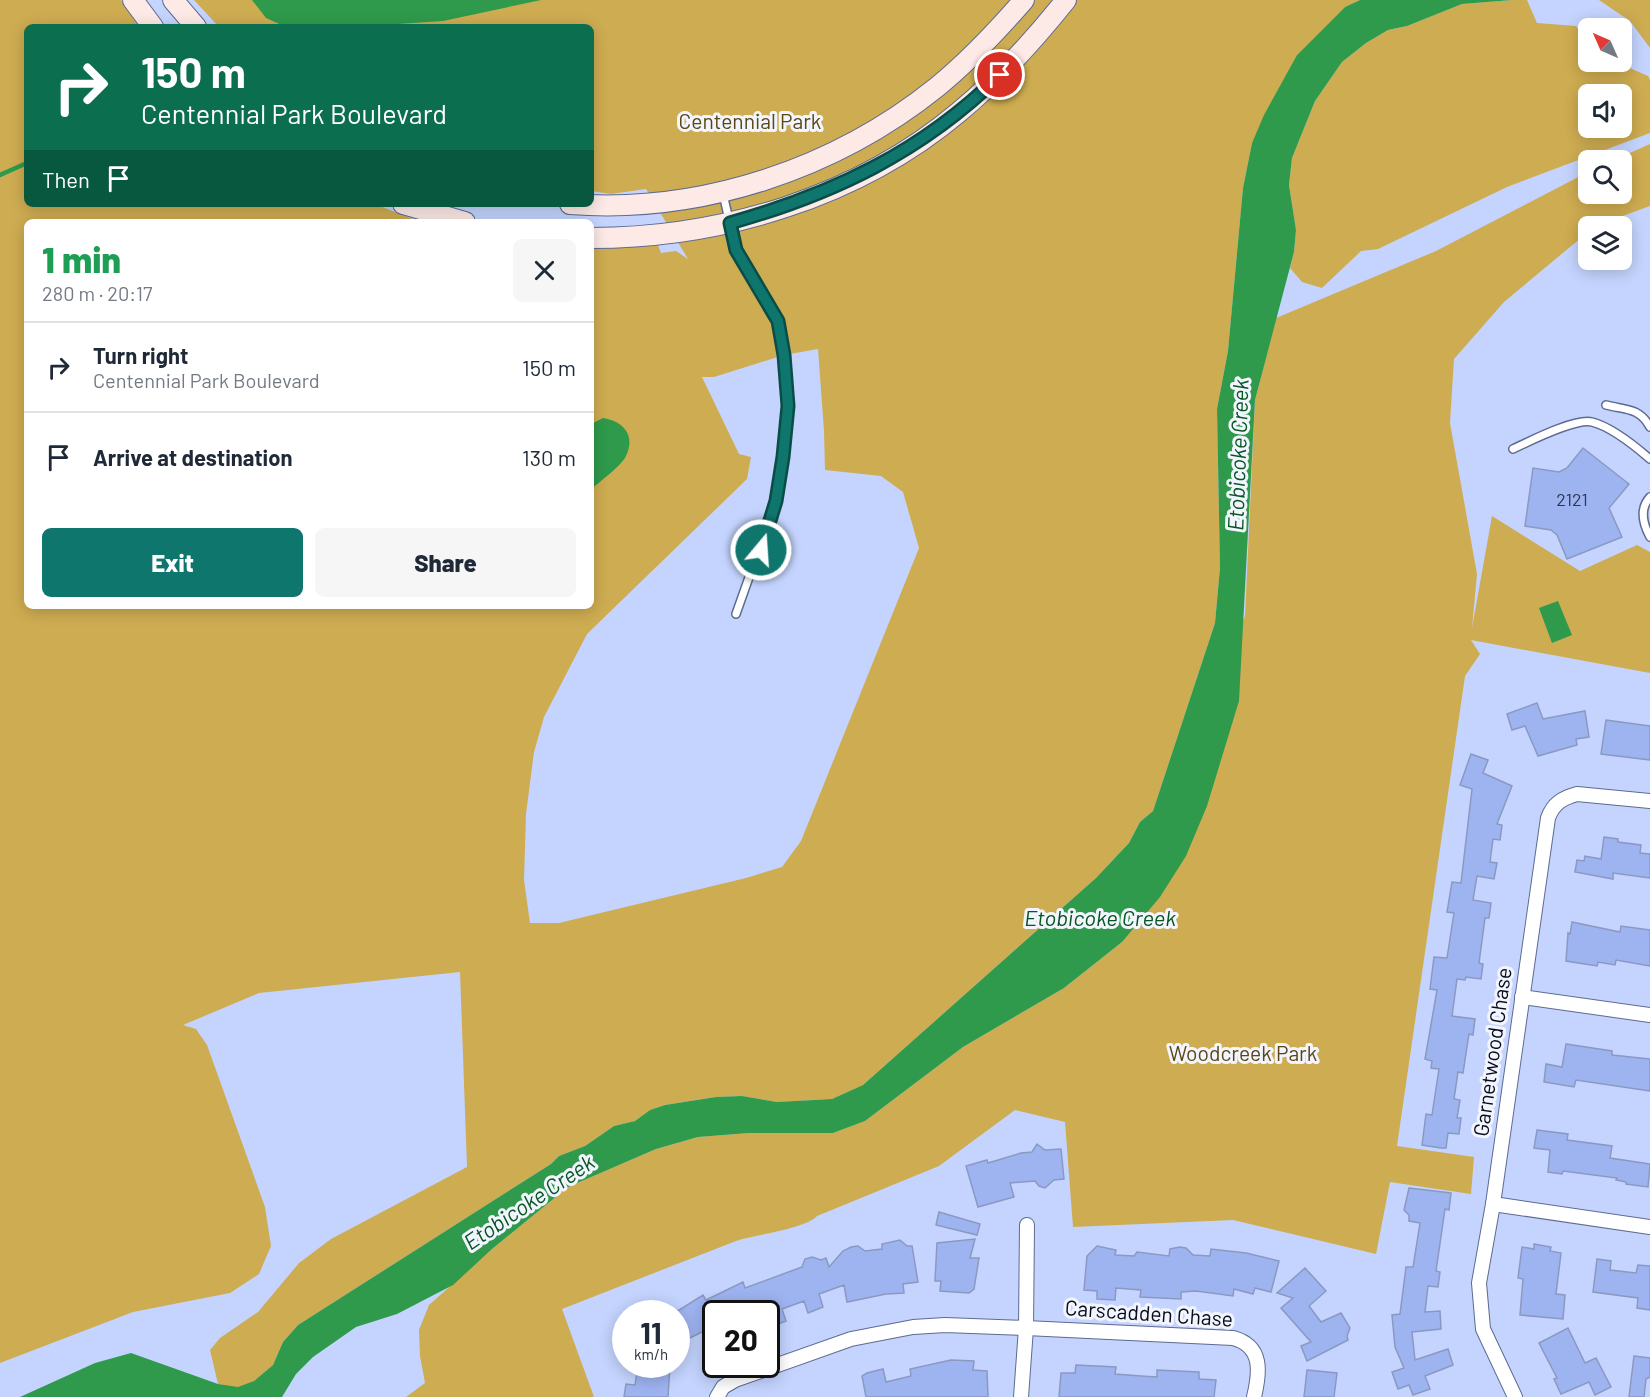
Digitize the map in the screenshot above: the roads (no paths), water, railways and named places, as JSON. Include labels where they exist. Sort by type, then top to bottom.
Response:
[{"type":"street","points":[[133,0],[151,24]]},
{"type":"street","points":[[174,0],[194,24]]},
{"type":"street","points":[[594,204],[627,205],[680,200],[723,192],[786,172],[862,138],[938,87],[992,37],[1023,0]]},
{"type":"street","points":[[594,238],[668,235],[730,223],[800,202],[873,169],[919,142],[985,90],[1015,61],[1066,0]]},
{"type":"street","points":[[413,207],[455,219]]},
{"type":"street","name":"Garnetwood Chase","points":[[1515,1397],[1488,1344],[1480,1314],[1479,1283],[1493,1203],[1548,818],[1551,810],[1562,800],[1577,794],[1650,801]]},
{"type":"street","points":[[1522,997],[1650,1015]]},
{"type":"street","points":[[1493,1203],[1650,1227]]},
{"type":"street","points":[[1021,1397],[1026,1328],[1027,1225]]},
{"type":"street","name":"Carscadden Chase","points":[[717,1397],[723,1387],[735,1380],[821,1349],[882,1332],[945,1325],[1227,1337],[1240,1340],[1252,1349],[1258,1361],[1259,1375],[1254,1397]]},
{"type":"lane","points":[[723,192],[736,250],[778,321],[788,406],[776,501],[736,614]]},
{"type":"lane","points":[[1606,405],[1635,410],[1650,427]]},
{"type":"lane","points":[[1513,449],[1566,426],[1590,421],[1625,440],[1650,459]]},
{"type":"lane","points":[[1650,497],[1643,513],[1644,524],[1650,537]]},
{"type":"water","points":[[252,0],[541,0],[443,21],[397,24],[279,24],[266,18]]},
{"type":"water","name":"Etobicoke Creek","points":[[1360,0],[1512,0],[1462,4],[1407,26],[1388,30],[1366,43],[1342,62],[1315,101],[1292,158],[1289,185],[1296,230],[1294,252],[1255,400],[1239,701],[1207,806],[1186,856],[1160,897],[1122,942],[1064,988],[963,1047],[865,1121],[833,1133],[749,1133],[698,1137],[656,1149],[568,1187],[492,1249],[453,1285],[397,1314],[356,1327],[313,1357],[296,1374],[282,1397],[20,1397],[95,1363],[131,1353],[218,1384],[238,1387],[254,1381],[273,1365],[283,1342],[298,1325],[551,1164],[559,1156],[585,1146],[614,1126],[635,1121],[650,1110],[665,1105],[716,1097],[742,1096],[777,1102],[832,1099],[863,1085],[1096,878],[1129,843],[1140,822],[1153,811],[1215,623],[1220,568],[1217,409],[1228,351],[1243,188],[1252,143],[1264,115],[1297,55],[1345,7]]},
{"type":"water","points":[[603,418],[622,426],[628,436],[629,448],[620,464],[594,486],[594,422]]},
{"type":"water","points":[[1558,601],[1572,635],[1552,643],[1539,608]]},
{"type":"waterway","points":[[0,175],[24,164]]},
{"type":"park label","name":"Centennial Park","points":[[750,122]]},
{"type":"park label","name":"Woodcreek Park","points":[[1243,1054]]}]
